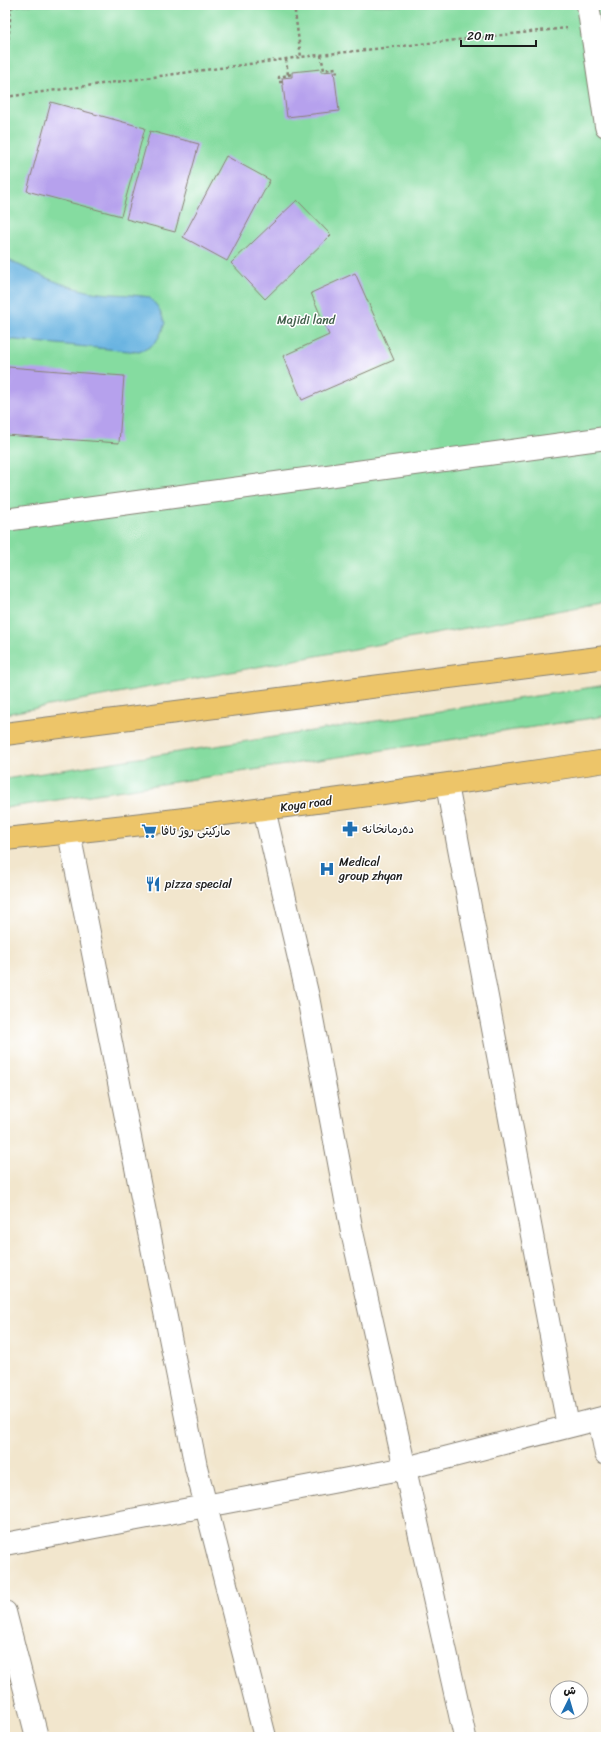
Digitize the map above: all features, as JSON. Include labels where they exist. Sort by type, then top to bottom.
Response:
[{"type":"highway","points":[[5,734],[606,658]]},
{"type":"highway","name":"Koya road","points":[[5,839],[69,833],[264,809],[447,785],[606,761]]},
{"type":"street","points":[[588,5],[606,126]]},
{"type":"street","points":[[5,520],[606,438]]},
{"type":"street","points":[[447,785],[568,1426]]},
{"type":"street","points":[[264,809],[308,997],[352,1232],[465,1737]]},
{"type":"street","points":[[69,833],[196,1467],[208,1506],[264,1737]]},
{"type":"street","points":[[5,1544],[406,1468],[602,1418],[606,1454]]},
{"type":"street","points":[[5,1612],[37,1737]]},
{"type":"path","points":[[5,8],[28,5]]},
{"type":"path","points":[[294,5],[301,57]]},
{"type":"path","points":[[5,81],[11,8]]},
{"type":"path","points":[[5,97],[301,57],[573,27]]},
{"type":"path","points":[[321,55],[323,70],[336,68],[337,74],[334,74]]},
{"type":"path","points":[[286,60],[288,75]]},
{"type":"path","points":[[282,82],[279,82],[279,77],[292,74]]},
{"type":"green space","name":"Majidi land","points":[[5,5],[606,5],[606,602],[5,714]]},
{"type":"green space","points":[[606,685],[606,716],[5,808],[5,779]]},
{"type":"water","points":[[5,258],[50,279],[79,289],[96,293],[149,297],[158,307],[165,323],[156,342],[139,352],[5,339]]},
{"type":"building","points":[[321,69],[321,72],[334,71],[339,111],[287,117],[282,78],[292,77],[292,72]]},
{"type":"building","points":[[51,102],[145,128],[121,216],[27,191]]},
{"type":"building","points":[[150,131],[199,144],[175,232],[126,219]]},
{"type":"building","points":[[226,156],[270,180],[227,261],[183,237]]},
{"type":"building","points":[[297,200],[331,235],[265,299],[231,263]]},
{"type":"building","points":[[355,273],[394,360],[302,400],[283,356],[329,335],[311,293]]},
{"type":"building","points":[[8,367],[124,376],[119,443],[5,435]]},
{"type":"place","name":"دەرمانخانە","points":[[350,829]]},
{"type":"place","name":"ماركيتى روژ ئافا","points":[[149,831]]},
{"type":"place","name":"Medical group zhyan","points":[[327,869]]},
{"type":"place","name":"pizza special","points":[[153,884]]}]
